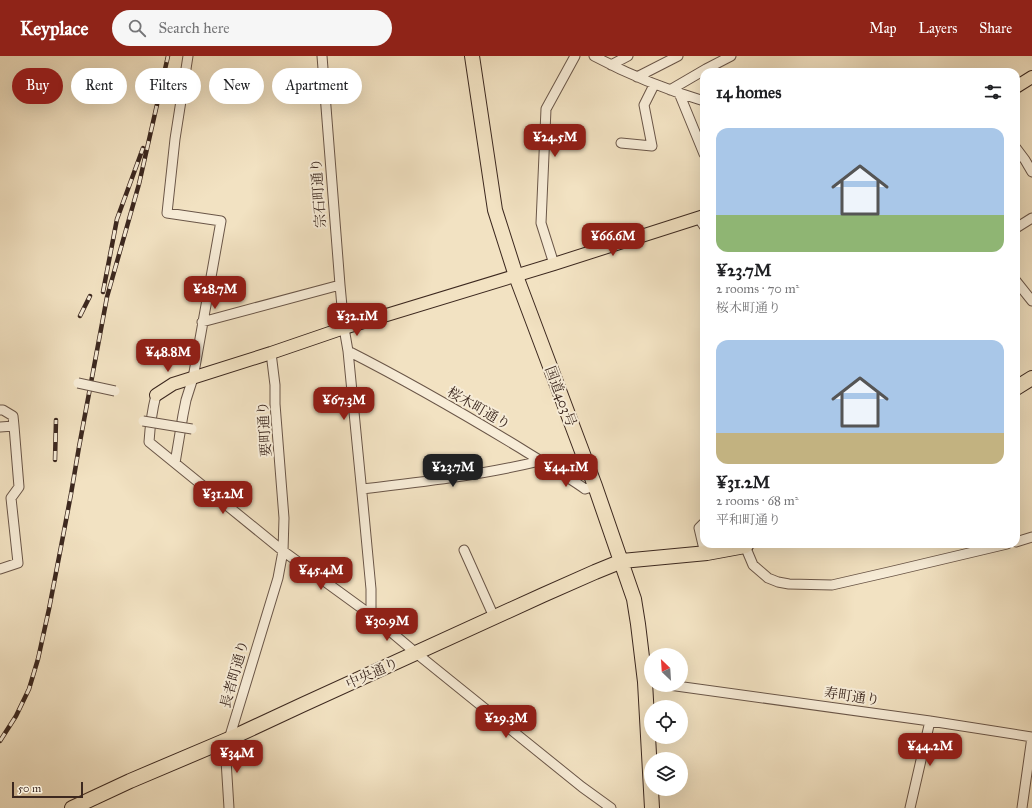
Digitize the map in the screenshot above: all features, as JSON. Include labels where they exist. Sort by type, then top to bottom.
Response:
[{"type":"highway","name":"国道403号","points":[[472,56],[495,210],[516,276],[622,561],[634,599],[644,659]]},
{"type":"highway","points":[[1020,386],[1032,378]]},
{"type":"highway","name":"中央通り","points":[[72,808],[229,739],[494,617],[622,561],[707,553],[731,548]]},
{"type":"highway","name":"国道403号","points":[[648,692],[652,808]]},
{"type":"main road","points":[[1020,84],[1032,77]]},
{"type":"main road","points":[[156,396],[173,384],[344,328],[700,221]]},
{"type":"street","points":[[175,463],[186,400],[193,378],[221,221],[167,213],[175,139],[188,56]]},
{"type":"street","name":"宗石町通り","points":[[322,56],[340,285],[344,328],[348,351]]},
{"type":"street","points":[[554,264],[541,223],[546,109],[575,56]]},
{"type":"street","points":[[594,56],[637,78],[700,100]]},
{"type":"street","points":[[611,65],[628,56]]},
{"type":"street","points":[[637,78],[678,56]]},
{"type":"street","points":[[708,68],[731,56]]},
{"type":"street","points":[[675,92],[700,73]]},
{"type":"street","points":[[621,143],[652,146],[644,105],[654,85]]},
{"type":"street","points":[[675,92],[700,145]]},
{"type":"street","points":[[1020,153],[1032,172]]},
{"type":"street","points":[[1020,226],[1032,218]]},
{"type":"street","points":[[202,322],[340,285]]},
{"type":"street","points":[[1020,286],[1032,301]]},
{"type":"street","points":[[348,351],[371,590],[371,615]]},
{"type":"street","name":"桜木町通り","points":[[348,351],[387,371],[496,434],[585,489],[595,486]]},
{"type":"street","name":"要町通り","points":[[271,353],[275,385],[275,404],[284,518],[283,551]]},
{"type":"street","points":[[78,383],[115,391]]},
{"type":"street","points":[[156,396],[151,418],[149,442],[283,551],[371,615],[576,782],[611,808]]},
{"type":"street","points":[[0,410],[3,410],[13,416],[19,487],[12,498],[18,563],[0,569]]},
{"type":"street","points":[[143,421],[192,428]]},
{"type":"street","points":[[0,427],[14,426]]},
{"type":"street","points":[[362,489],[452,478],[540,461]]},
{"type":"street","points":[[1020,541],[1032,537]]},
{"type":"street","points":[[704,548],[707,553]]},
{"type":"street","points":[[747,548],[753,565],[768,578],[788,584],[832,585],[991,548]]},
{"type":"street","points":[[464,550],[494,617]]},
{"type":"street","name":"長者町通り","points":[[229,808],[226,760],[229,739],[278,578],[283,551]]},
{"type":"street","name":"寿町通り","points":[[688,688],[930,721],[1032,737]]},
{"type":"street","points":[[910,808],[930,721]]},
{"type":"street","points":[[1022,808],[1032,737]]},
{"type":"railway","points":[[0,741],[16,716],[29,689],[38,659],[60,552],[107,297],[139,184],[168,56]]},
{"type":"railway","points":[[103,292],[117,219],[143,148]]},
{"type":"railway","points":[[80,316],[90,296]]},
{"type":"railway","points":[[55,460],[56,420]]}]
